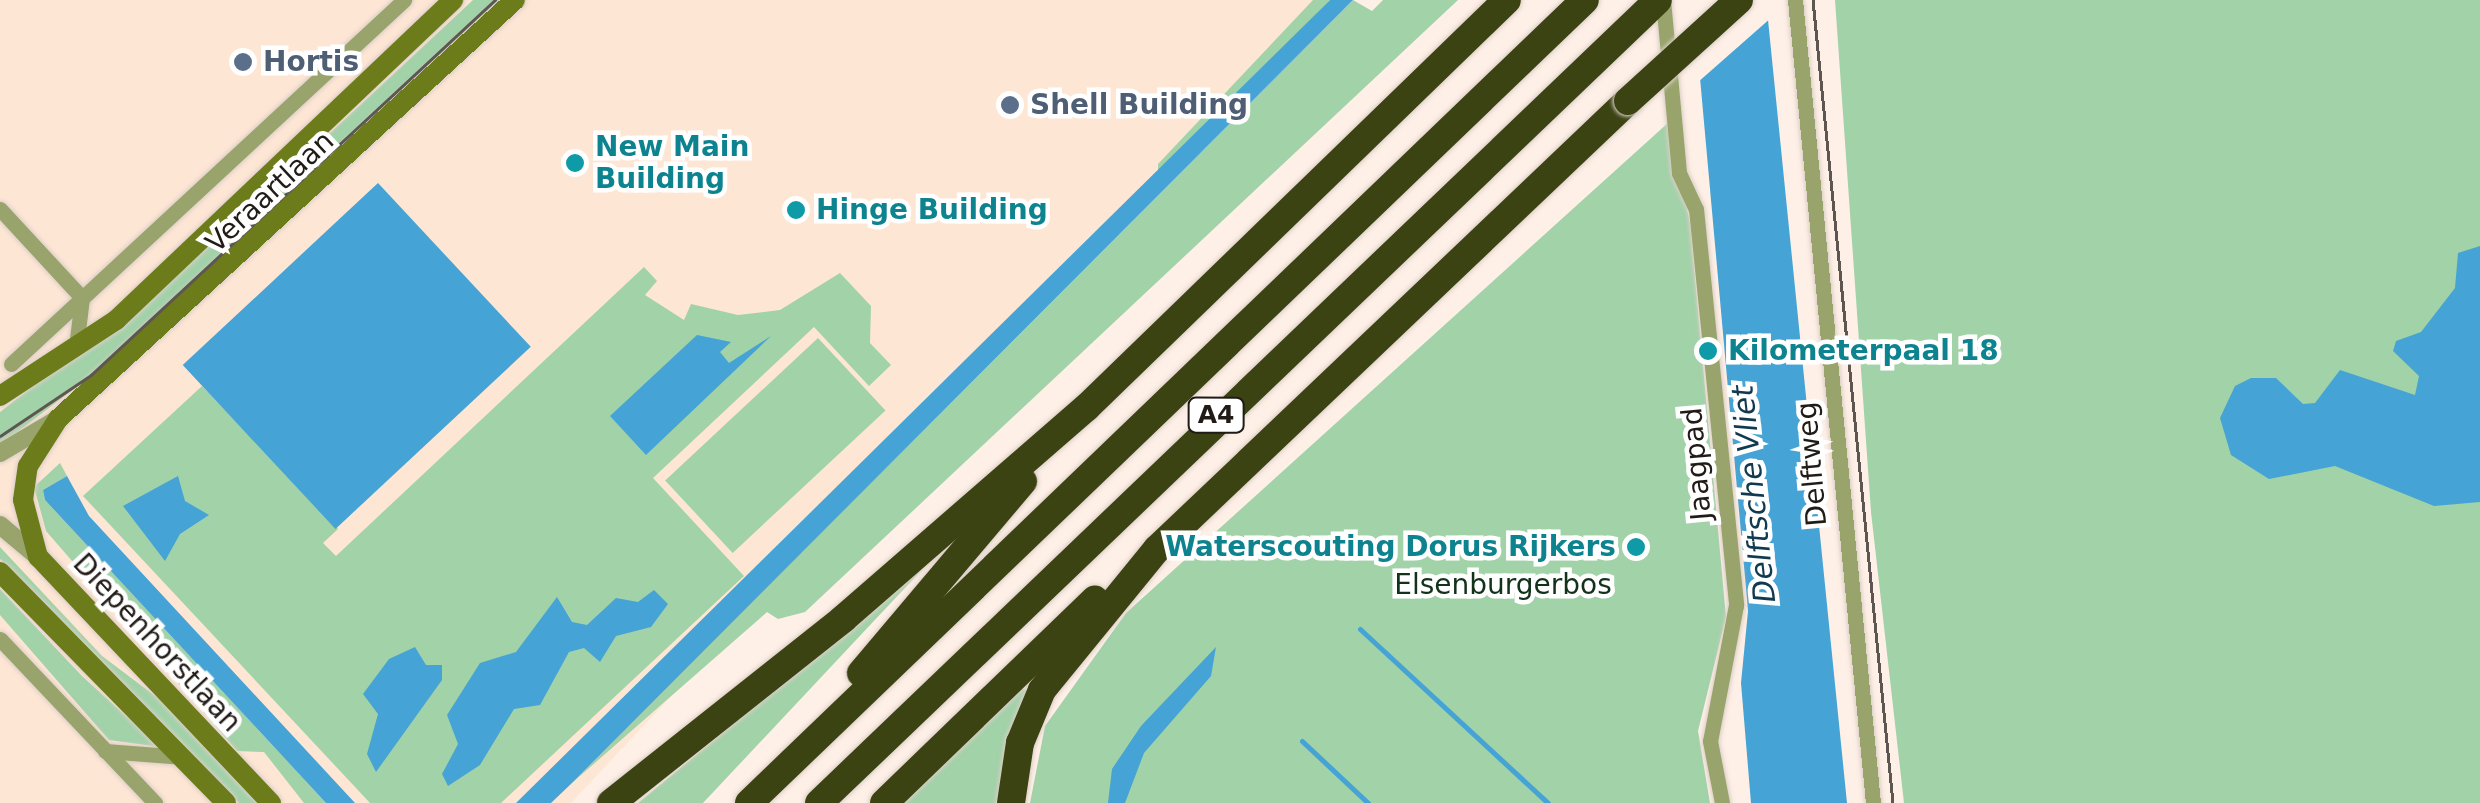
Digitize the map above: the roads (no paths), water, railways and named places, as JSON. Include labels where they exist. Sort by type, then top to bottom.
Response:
[{"type":"highway","name":"A4","points":[[612,803],[843,620],[1086,408],[1507,0]]},
{"type":"highway","name":"A4","points":[[749,803],[1585,0]]},
{"type":"highway","name":"A4","points":[[818,803],[1620,33],[1660,0]]},
{"type":"highway","name":"A4","points":[[884,803],[1079,611],[1157,549],[1739,0]]},
{"type":"highway","name":"A4","points":[[799,754],[937,576],[1086,408]]},
{"type":"highway","name":"A4","points":[[1011,803],[1020,743],[1042,690],[1157,549]]},
{"type":"main road","name":"Veraartlaan","points":[[0,396],[116,320],[452,0]]},
{"type":"main road","name":"Veraartlaan","points":[[38,557],[24,482],[58,419],[514,0]]},
{"type":"main road","name":"Diepenhorstlaan","points":[[38,557],[270,803]]},
{"type":"main road","points":[[0,572],[226,803]]},
{"type":"street","name":"Veraartlaan","points":[[11,364],[404,0]]},
{"type":"street","name":"Jaagpad","points":[[1660,0],[1680,173],[1696,209],[1736,604],[1710,742],[1722,803]]},
{"type":"street","name":"Delftweg","points":[[1795,0],[1873,803]]},
{"type":"street","points":[[0,209],[82,298],[76,347]]},
{"type":"street","name":"Veraartlaan","points":[[0,453],[58,419]]},
{"type":"street","name":"Diepenhorstlaan","points":[[0,525],[38,557]]},
{"type":"street","points":[[0,640],[155,803]]},
{"type":"street","points":[[105,751],[184,757]]},
{"type":"water","points":[[1330,0],[1353,0],[572,783],[551,803],[516,803]]},
{"type":"water","name":"Delftsche Vliet","points":[[1693,0],[1766,0],[1847,803],[1751,803],[1741,683],[1748,611]]},
{"type":"water","points":[[378,183],[531,347],[335,529],[183,365]]},
{"type":"water","points":[[2480,246],[2480,502],[2434,506],[2335,466],[2269,479],[2231,455],[2220,418],[2235,386],[2251,378],[2276,378],[2303,404],[2315,403],[2340,370],[2415,395],[2419,376],[2393,351],[2396,341],[2421,332],[2455,288],[2458,253]]},
{"type":"water","points":[[697,335],[731,342],[720,352],[729,363],[771,336],[646,455],[610,416]]},
{"type":"water","points":[[67,476],[89,516],[355,803],[326,803],[45,500],[43,490]]},
{"type":"water","points":[[178,476],[185,501],[209,515],[180,534],[165,561],[123,506]]},
{"type":"water","points":[[654,590],[668,604],[651,627],[616,636],[600,662],[584,648],[569,652],[540,705],[514,709],[480,765],[448,786],[442,774],[458,744],[447,715],[480,663],[516,652],[557,597],[572,622],[587,625],[616,598],[638,602]]},
{"type":"water","points":[[415,647],[426,665],[442,665],[442,680],[376,772],[367,754],[378,714],[363,694],[389,659]]},
{"type":"water","points":[[1216,647],[1211,676],[1144,753],[1125,803],[1108,803],[1112,769],[1141,726]]},
{"type":"waterway","points":[[1360,629],[1548,803]]},
{"type":"waterway","points":[[1302,741],[1368,803]]},
{"type":"tram line","points":[[0,436],[91,375],[495,0]]},
{"type":"tram line","points":[[1813,0],[1893,803]]},
{"type":"place","name":"Hortis","points":[[243,62]]},
{"type":"place","name":"Shell Building","points":[[1010,105]]},
{"type":"place","name":"New Main Building","points":[[575,163]]},
{"type":"place","name":"Hinge Building","points":[[796,210]]},
{"type":"place","name":"Kilometerpaal 18","points":[[1708,351]]},
{"type":"place","name":"Waterscouting Dorus Rijkers","points":[[1636,547]]},
{"type":"park label","name":"Elsenburgerbos","points":[[1503,585]]}]
